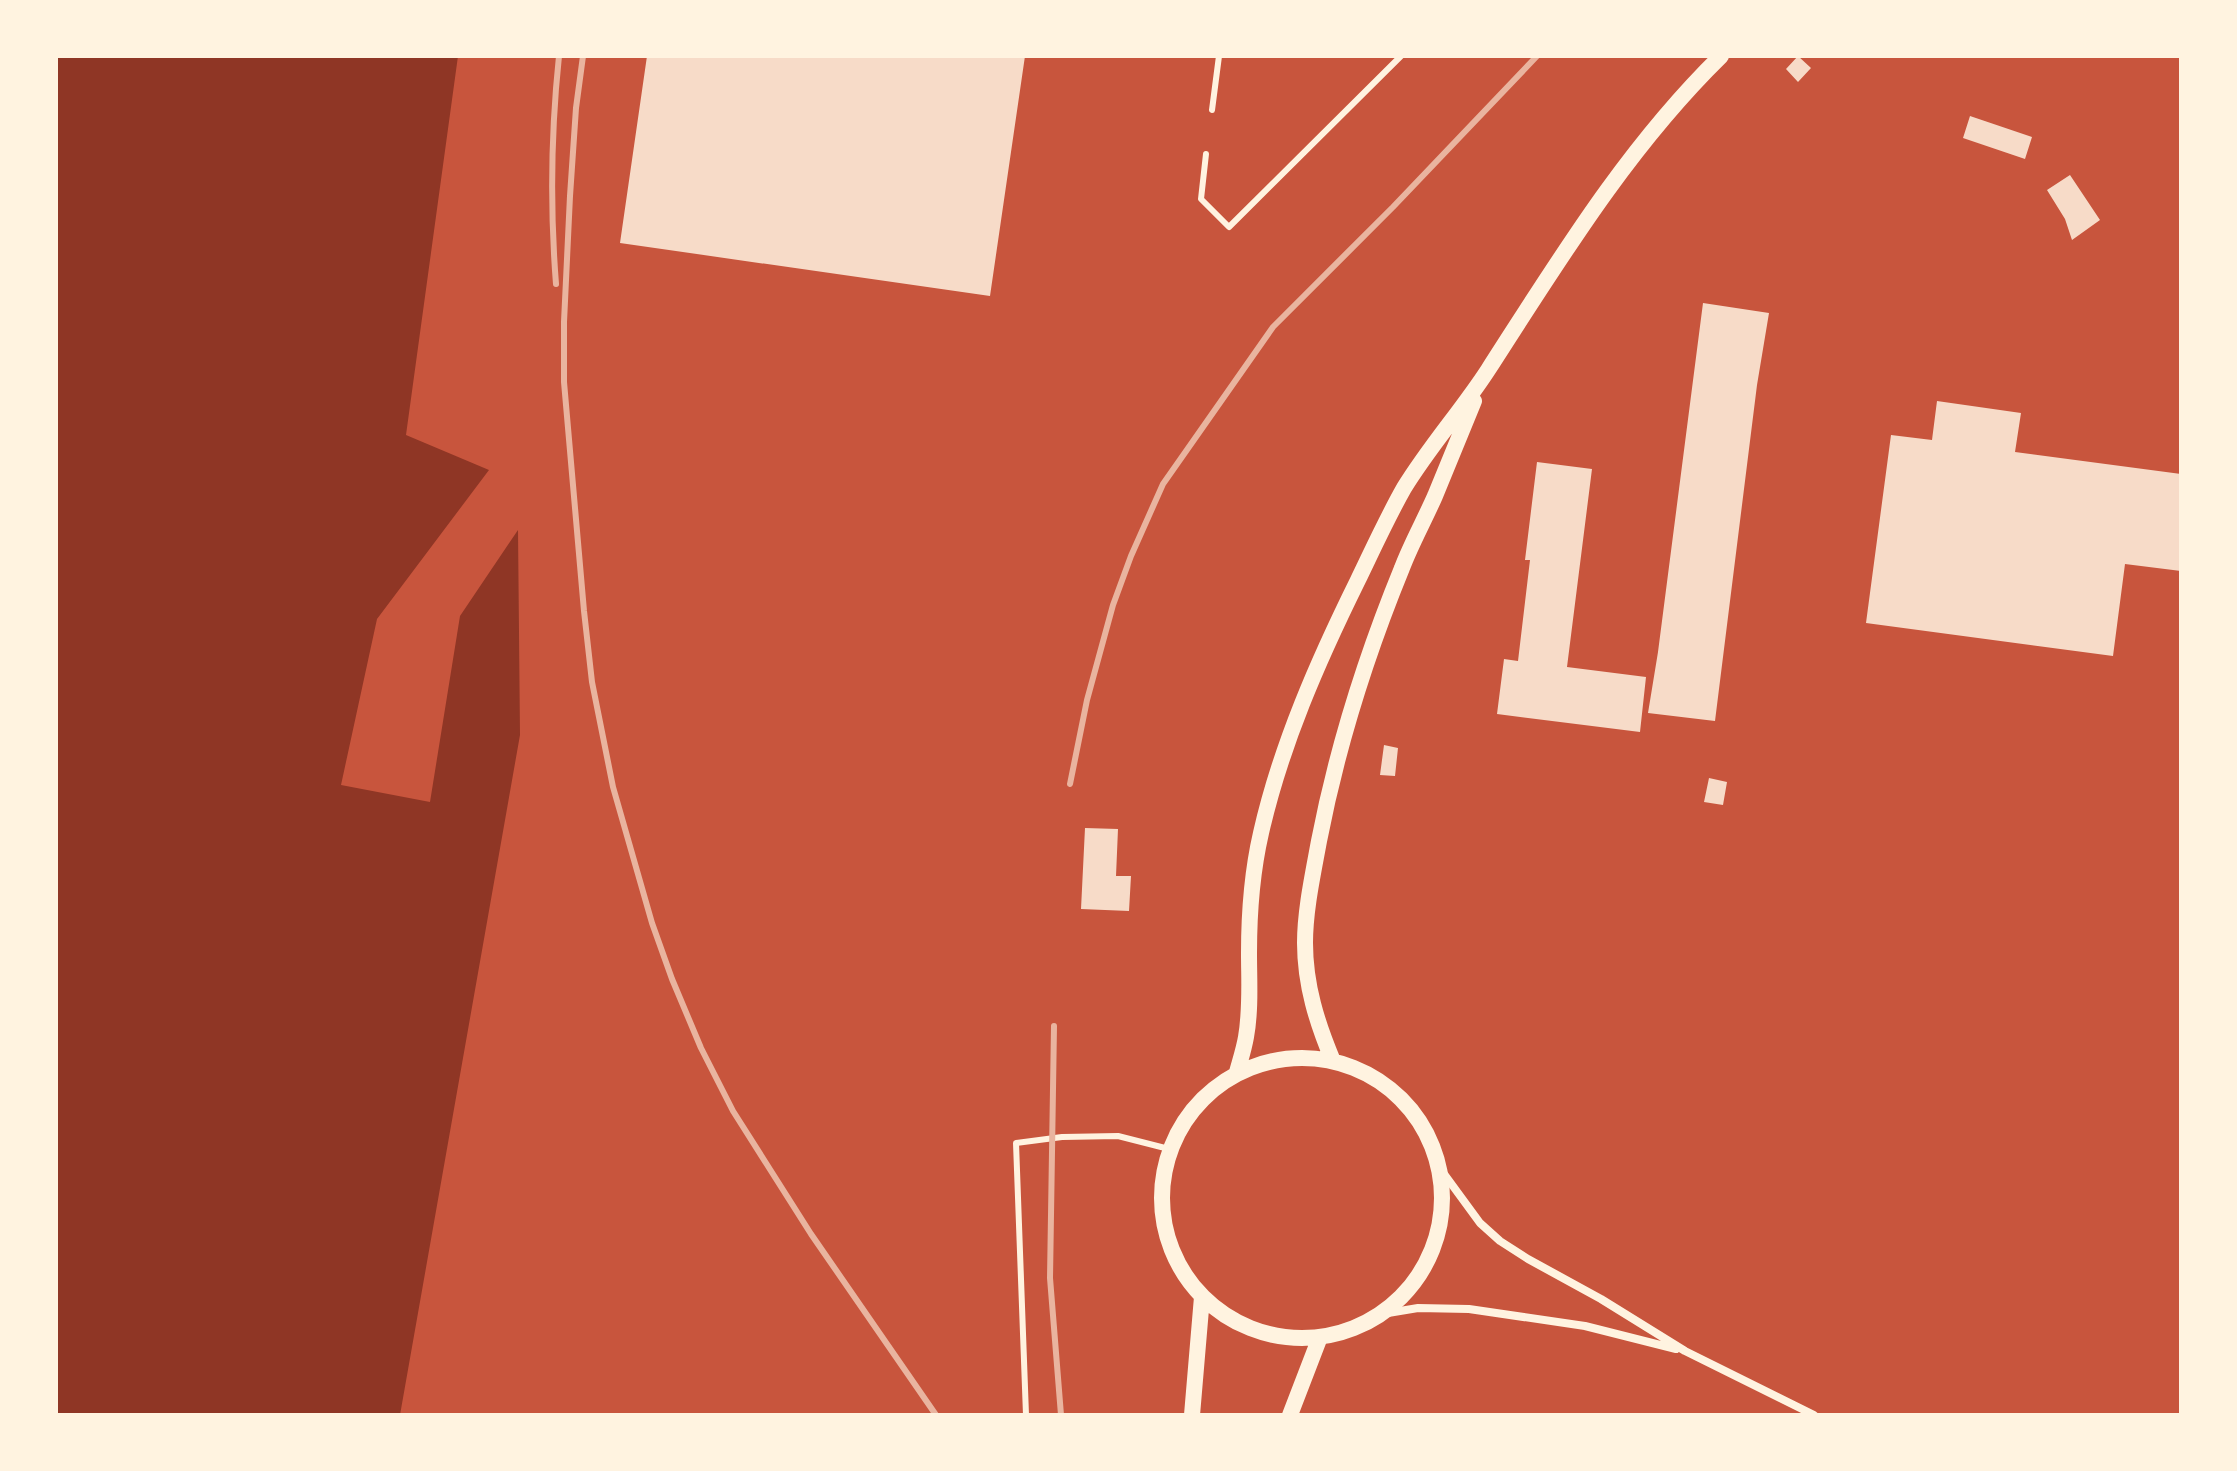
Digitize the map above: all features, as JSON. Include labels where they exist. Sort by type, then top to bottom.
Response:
[{"type":"main road","points":[[1237,1072],[1246,1037],[1250,999],[1249,951],[1260,835],[1293,729],[1338,620],[1405,487],[1485,374],[1602,196],[1657,126],[1721,56]]},
{"type":"main road","points":[[1333,1061],[1317,1022],[1307,978],[1305,942],[1324,816],[1372,646],[1402,566],[1485,374]]},
{"type":"main road","points":[[1301,1057],[1333,1061],[1370,1075],[1402,1099],[1426,1130],[1439,1167],[1443,1200],[1438,1233],[1426,1265],[1407,1292],[1382,1314],[1352,1330],[1320,1337],[1278,1336],[1237,1323],[1202,1297],[1178,1265],[1164,1228],[1161,1187],[1169,1149],[1185,1117],[1208,1091],[1237,1072],[1268,1061],[1301,1057]]},
{"type":"main road","points":[[1192,1415],[1202,1297]]},
{"type":"main road","points":[[1290,1415],[1320,1337]]},
{"type":"street","points":[[1439,1167],[1480,1223],[1500,1241],[1685,1351],[1814,1415]]},
{"type":"street","points":[[1382,1314],[1418,1308],[1481,1311],[1585,1326],[1685,1351]]},
{"type":"lane","points":[[1212,110],[1219,56]]},
{"type":"lane","points":[[1206,154],[1201,199],[1229,227],[1401,56]]},
{"type":"lane","points":[[1026,1415],[1016,1143],[1062,1137],[1118,1136],[1169,1149]]},
{"type":"shaded area","points":[[56,56],[458,56],[406,435],[489,470],[377,619],[341,785],[430,802],[460,616],[518,530],[520,735],[400,1415],[56,1415]]},
{"type":"building","points":[[647,56],[1025,56],[990,296],[620,243]]},
{"type":"building","points":[[1798,56],[1811,68],[1798,82],[1786,69]]},
{"type":"building","points":[[1970,116],[2032,137],[2025,159],[1963,138]]},
{"type":"building","points":[[2070,175],[2100,220],[2072,240],[2065,219],[2047,190]]},
{"type":"building","points":[[1703,303],[1769,313],[1757,385],[1715,721],[1648,713]]},
{"type":"building","points":[[1937,401],[2021,413],[2015,452],[2181,474],[2181,571],[2125,564],[2113,656],[1866,623],[1891,435],[1932,440]]},
{"type":"building","points":[[1537,462],[1592,469],[1567,667],[1646,677],[1640,732],[1497,714],[1504,659],[1518,661],[1530,560],[1525,560]]},
{"type":"building","points":[[1384,745],[1398,748],[1395,776],[1380,775]]},
{"type":"building","points":[[1709,778],[1727,782],[1723,805],[1704,802]]},
{"type":"building","points":[[1085,828],[1118,829],[1116,876],[1131,876],[1129,911],[1081,909]]},
{"type":"railway","points":[[556,284],[552,170],[559,56]]},
{"type":"railway","points":[[583,56],[570,196],[564,382],[592,682],[613,787],[652,923],[672,979],[701,1048],[733,1111],[811,1234],[936,1415]]},
{"type":"railway","points":[[1070,784],[1087,700],[1113,605],[1163,484],[1273,327],[1537,56]]},
{"type":"railway","points":[[1054,1026],[1050,1278],[1061,1415]]}]
